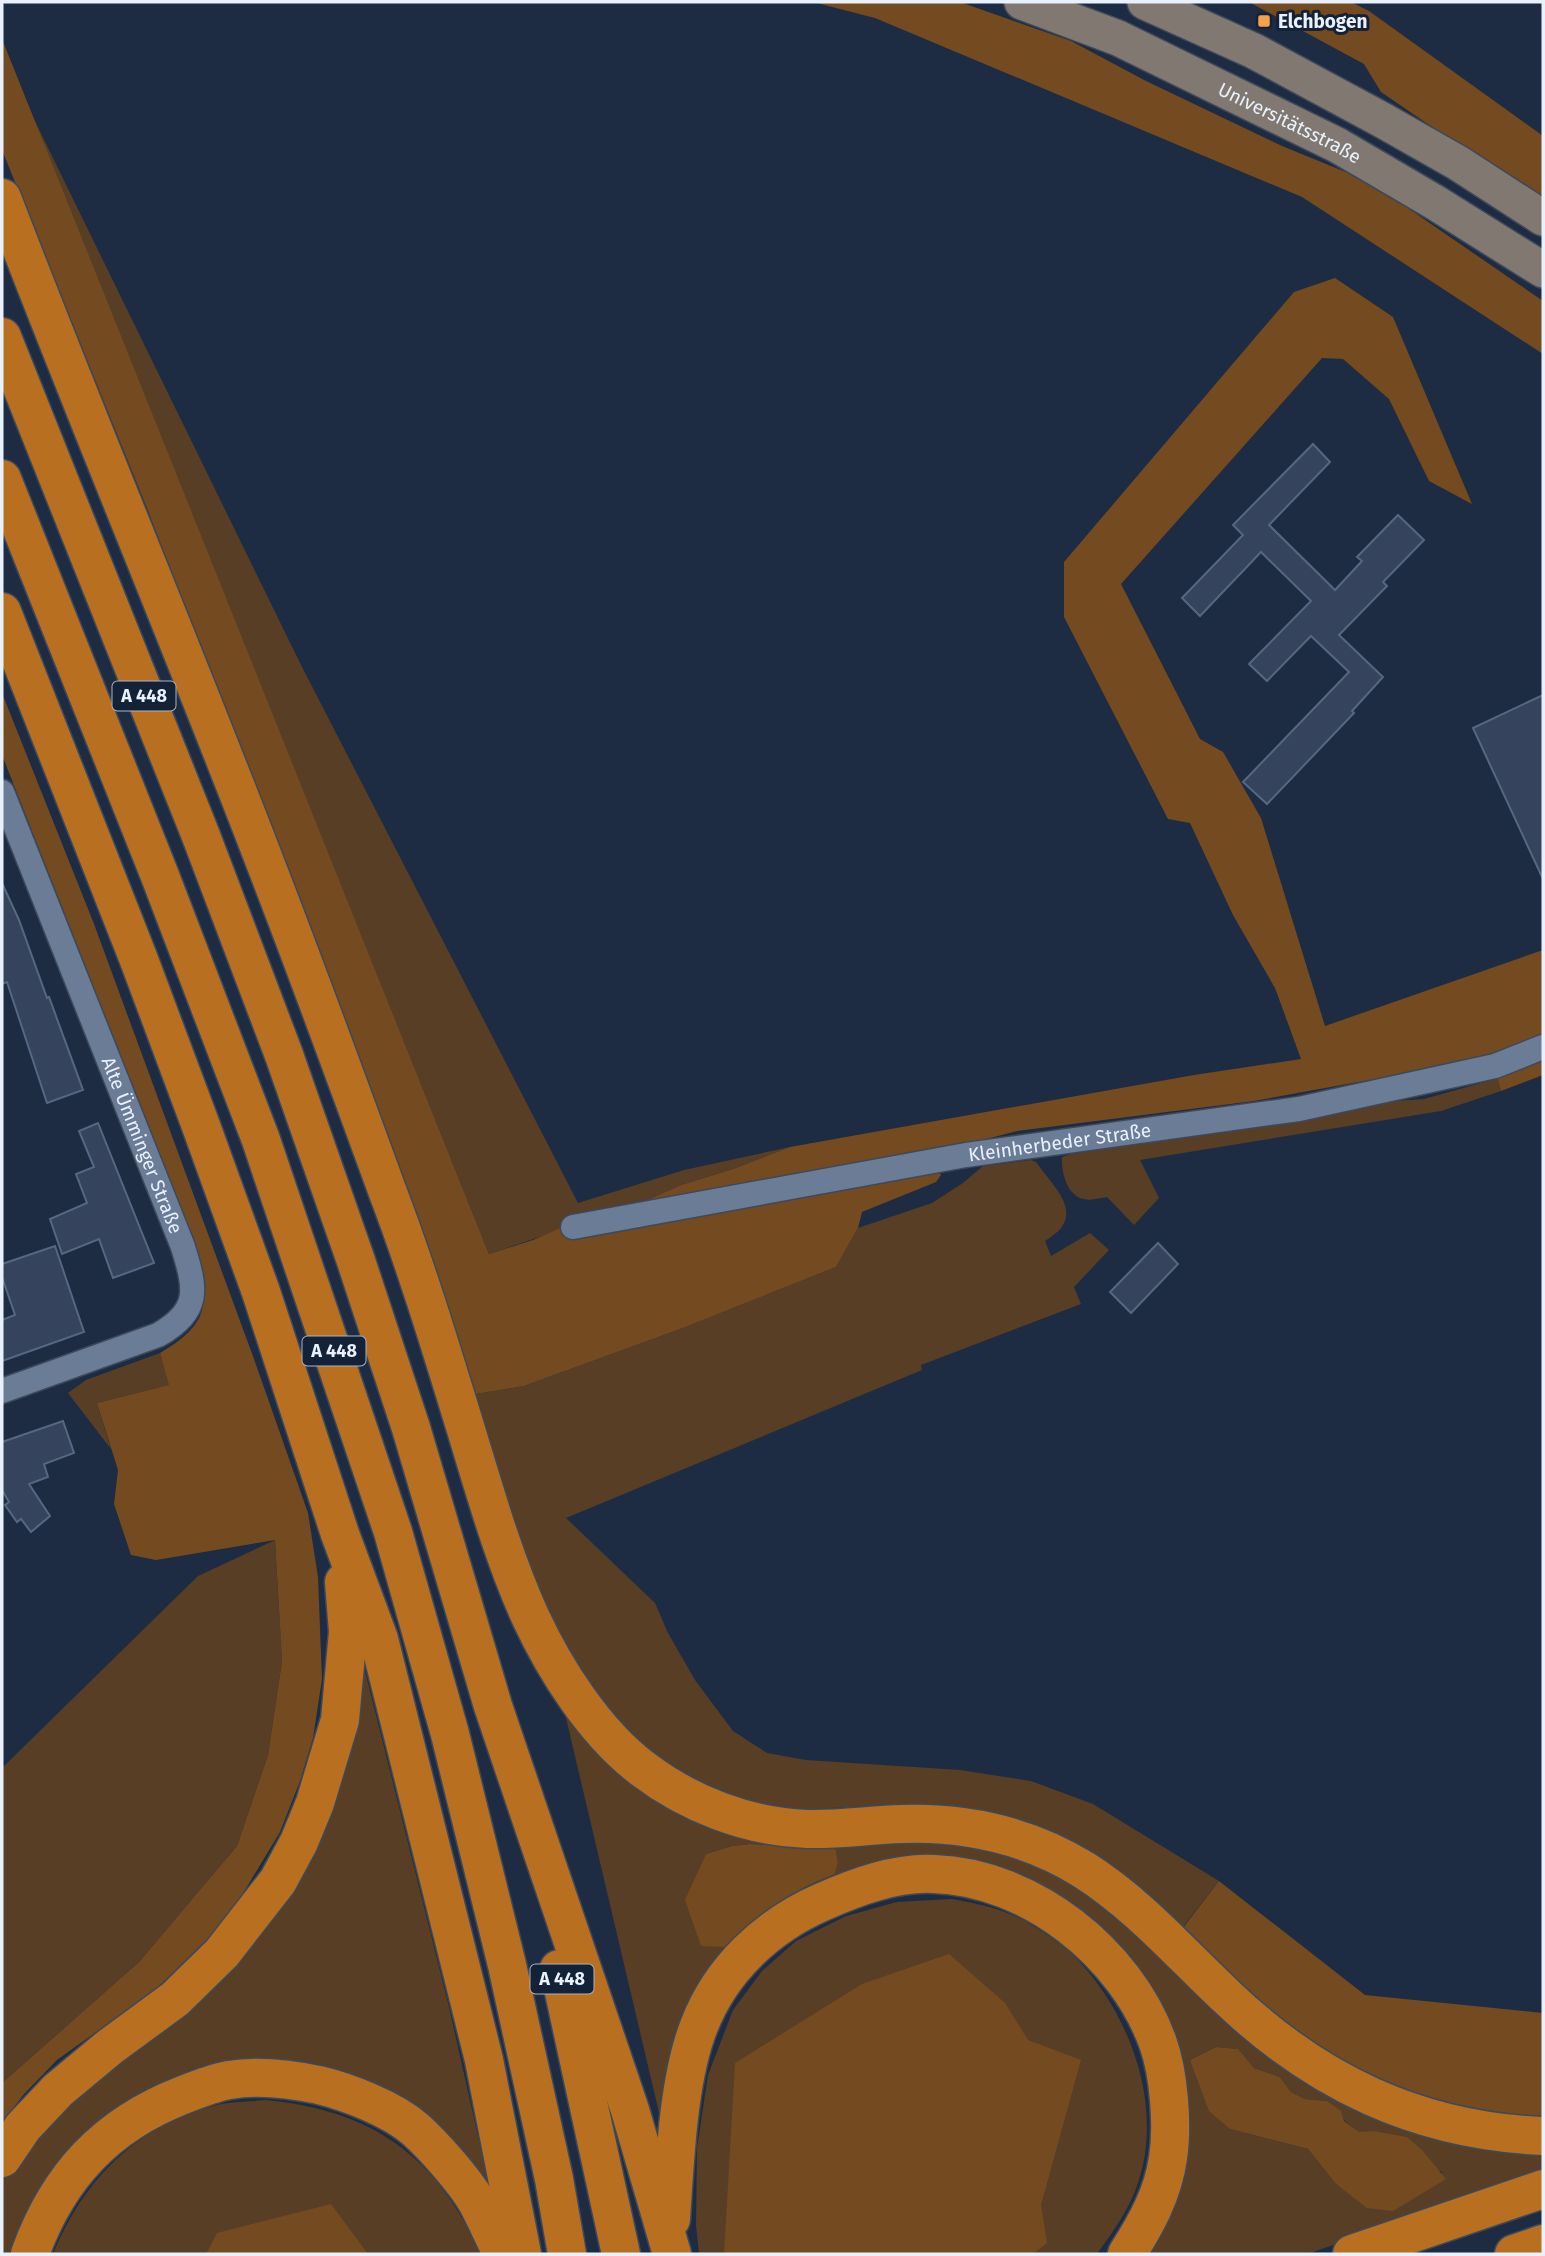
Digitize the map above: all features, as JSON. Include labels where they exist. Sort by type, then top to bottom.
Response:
[{"type":"highway","points":[[2,198],[268,870],[391,1201],[447,1365],[506,1556],[529,1615],[554,1663],[604,1732],[637,1765],[674,1791],[712,1809],[763,1824],[806,1829],[939,1824],[984,1829],[1026,1842],[1082,1869],[1117,1894],[1150,1921],[1254,2022],[1287,2049],[1324,2073],[1403,2110],[1451,2124],[1500,2133],[1543,2136]]},
{"type":"highway","name":"A 448","points":[[2,337],[206,849],[284,1055],[411,1428],[493,1706],[567,1999],[621,2254]]},
{"type":"highway","name":"A 448","points":[[2,479],[160,876],[261,1140],[393,1532],[450,1734],[507,1965],[554,2179],[567,2254]]},
{"type":"highway","points":[[2,612],[139,960],[206,1139],[261,1292],[340,1534],[379,1639],[484,2060],[522,2254]]},
{"type":"highway","points":[[2,2158],[23,2126],[58,2090],[111,2046],[175,1999],[222,1954],[284,1872],[315,1803],[340,1720],[348,1632],[340,1534]]},
{"type":"highway","points":[[493,1706],[626,2097],[671,2248]]},
{"type":"highway","points":[[671,2248],[681,2110],[698,2027],[716,1991],[737,1962],[767,1933],[805,1909],[851,1889],[893,1878],[932,1873],[975,1878],[1021,1895],[1070,1924],[1109,1961],[1141,2009],[1158,2043],[1168,2090],[1168,2157],[1159,2194],[1145,2226],[1126,2254]]},
{"type":"highway","points":[[30,2254],[51,2208],[69,2179],[112,2132],[144,2111],[202,2088],[229,2080],[263,2079],[303,2082],[340,2090],[373,2104],[413,2127],[476,2199],[502,2254]]},
{"type":"highway","points":[[1352,2254],[1543,2189]]},
{"type":"highway","points":[[1514,2254],[1543,2244]]},
{"type":"main road","name":"Universitätsstraße","points":[[1022,2],[1118,38],[1337,145],[1543,270]]},
{"type":"main road","points":[[1145,2],[1254,51],[1384,121],[1458,163],[1543,218]]},
{"type":"street","name":"Alte Ümminger Straße","points":[[2,792],[183,1247],[192,1276],[193,1298],[186,1314],[158,1335],[2,1391]]},
{"type":"street","name":"Kleinherbeder Straße","points":[[573,1227],[966,1155],[1300,1109],[1495,1066],[1543,1047]]},
{"type":"shaded area","points":[[813,2],[960,2],[1071,41],[1146,81],[1282,146],[1370,182],[1543,301],[1543,354],[1302,197],[875,18]]},
{"type":"shaded area","points":[[1249,2],[1351,2],[1369,11],[1543,136],[1543,203],[1381,92],[1364,64]]},
{"type":"shaded area","points":[[2,39],[489,1254],[533,1240],[586,1217],[638,1204],[681,1185],[790,1147],[1194,1075],[1301,1059],[1275,988],[1233,915],[1190,823],[1168,819],[1064,617],[1064,562],[1294,292],[1335,278],[1393,317],[1472,504],[1429,481],[1389,399],[1343,359],[1322,358],[1121,584],[1200,739],[1223,752],[1261,818],[1325,1026],[1543,950],[1543,1075],[1501,1091],[1492,1054],[1452,1065],[1254,1101],[1017,1131],[930,1154],[941,1175],[936,1182],[862,1212],[858,1228],[836,1267],[683,1328],[524,1386],[476,1394],[292,889],[147,508],[2,150]]},
{"type":"shaded area","points":[[29,109],[300,663],[578,1203],[684,1170],[790,1147],[681,1185],[638,1204],[489,1254]]},
{"type":"shaded area","points":[[2,693],[94,924],[308,1513],[318,1577],[322,1679],[313,1738],[280,1832],[227,1920],[156,1989],[57,2060],[24,2094],[2,2123],[2,2083],[139,1962],[237,1846],[268,1755],[282,1661],[275,1540],[156,1560],[131,1555],[114,1504],[118,1470],[97,1403],[169,1385],[160,1353],[192,1328],[200,1316],[203,1304],[201,1274],[192,1236],[2,755]]},
{"type":"shaded area","points":[[1499,1078],[1501,1091],[1441,1111],[1140,1160],[1159,1198],[1134,1225],[1107,1197],[1090,1200],[1078,1197],[1069,1188],[1064,1176],[1062,1157],[1071,1154],[1302,1119],[1395,1101],[1424,1099]]},
{"type":"shaded area","points":[[1031,1160],[1036,1162],[1059,1193],[1066,1212],[1065,1222],[1058,1232],[1045,1241],[1051,1256],[1090,1233],[1109,1250],[1074,1287],[1081,1304],[921,1365],[922,1370],[566,1518],[655,1603],[668,1633],[695,1680],[733,1731],[767,1753],[806,1760],[960,1770],[1031,1781],[1093,1804],[1219,1881],[1182,1928],[891,1805],[794,1810],[769,1808],[735,1798],[669,1769],[641,1745],[583,1681],[539,1596],[476,1394],[524,1386],[683,1328],[836,1267],[858,1228],[932,1203],[983,1166]]},
{"type":"shaded area","points":[[160,1353],[170,1385],[97,1403],[111,1449],[68,1393],[86,1380]]},
{"type":"shaded area","points":[[275,1540],[282,1661],[268,1755],[237,1846],[139,1962],[2,2083],[2,1768],[198,1576]]},
{"type":"shaded area","points":[[365,1671],[449,2007],[491,2194],[391,2102],[178,2083],[23,2254],[2,2254],[4,2174],[32,2131],[224,1972],[357,1701]]},
{"type":"shaded area","points":[[562,1701],[634,1781],[931,1839],[976,1844],[1057,1871],[1543,2151],[1543,2173],[1307,2254],[1144,2254],[1149,2247],[1153,2005],[987,1871],[795,1897],[661,2121]],"holes":[[[750,1844],[830,1846],[836,1850],[838,1863],[835,1874],[776,1904],[725,1947],[706,1854]],[[1216,2047],[1237,2049],[1254,2068],[1280,2077],[1291,2092],[1305,2099],[1327,2101],[1359,2133],[1373,2131],[1443,2173],[1335,2183],[1308,2149],[1230,2129],[1190,2060]]]},
{"type":"shaded area","points":[[750,1844],[829,1846],[836,1850],[838,1863],[835,1874],[776,1904],[725,1947],[701,1946],[685,1900],[706,1854]]},
{"type":"shaded area","points":[[1219,1881],[1365,1995],[1543,2013],[1543,2118],[1476,2112],[1413,2095],[1312,2047],[1251,2000],[1182,1929]]},
{"type":"shaded area","points":[[952,1899],[984,1906],[1024,1920],[1061,1945],[1095,1980],[1126,2033],[1144,2091],[1147,2121],[1145,2151],[1139,2180],[1131,2200],[1097,2254],[699,2254],[696,2225],[697,2148],[708,2075],[733,2010],[762,1971],[796,1941],[846,1916],[897,1902]]},
{"type":"shaded area","points":[[949,1954],[1005,2003],[1028,2040],[1081,2060],[1041,2205],[1047,2243],[1033,2254],[724,2254],[735,2063],[862,1984]]},
{"type":"shaded area","points":[[1216,2047],[1238,2049],[1254,2068],[1280,2077],[1291,2092],[1305,2099],[1327,2101],[1341,2111],[1344,2121],[1359,2132],[1373,2131],[1407,2137],[1422,2150],[1446,2179],[1393,2211],[1367,2208],[1335,2183],[1308,2149],[1230,2129],[1209,2111],[1190,2060]]},
{"type":"shaded area","points":[[265,2100],[303,2105],[338,2114],[369,2127],[397,2144],[421,2165],[443,2190],[481,2254],[53,2254],[80,2202],[116,2159],[138,2141],[188,2114],[223,2104]]},
{"type":"shaded area","points":[[331,2204],[368,2254],[206,2254],[217,2233]]},
{"type":"building","points":[[1313,444],[1330,462],[1269,525],[1335,590],[1362,561],[1357,557],[1398,515],[1424,540],[1383,582],[1387,586],[1339,635],[1383,677],[1352,711],[1354,713],[1267,804],[1243,782],[1349,672],[1311,636],[1267,681],[1249,664],[1311,601],[1261,552],[1200,616],[1182,598],[1243,535],[1233,525]]},
{"type":"building","points":[[1543,695],[1543,879],[1473,728]]},
{"type":"building","points":[[2,883],[19,920],[83,1090],[47,1103],[7,982],[2,984]]},
{"type":"building","points":[[98,1123],[154,1263],[113,1278],[99,1239],[62,1254],[50,1219],[87,1203],[76,1174],[94,1167],[79,1131]]},
{"type":"building","points":[[1158,1243],[1178,1264],[1131,1313],[1110,1292]]},
{"type":"building","points":[[55,1246],[84,1332],[2,1361],[2,1320],[15,1315],[2,1277],[2,1264]]},
{"type":"building","points":[[63,1421],[74,1453],[44,1464],[48,1477],[29,1484],[50,1516],[31,1532],[21,1519],[17,1522],[5,1505],[9,1502],[2,1490],[2,1442]]},
{"type":"place","name":"Elchbogen","points":[[1264,21]]}]
